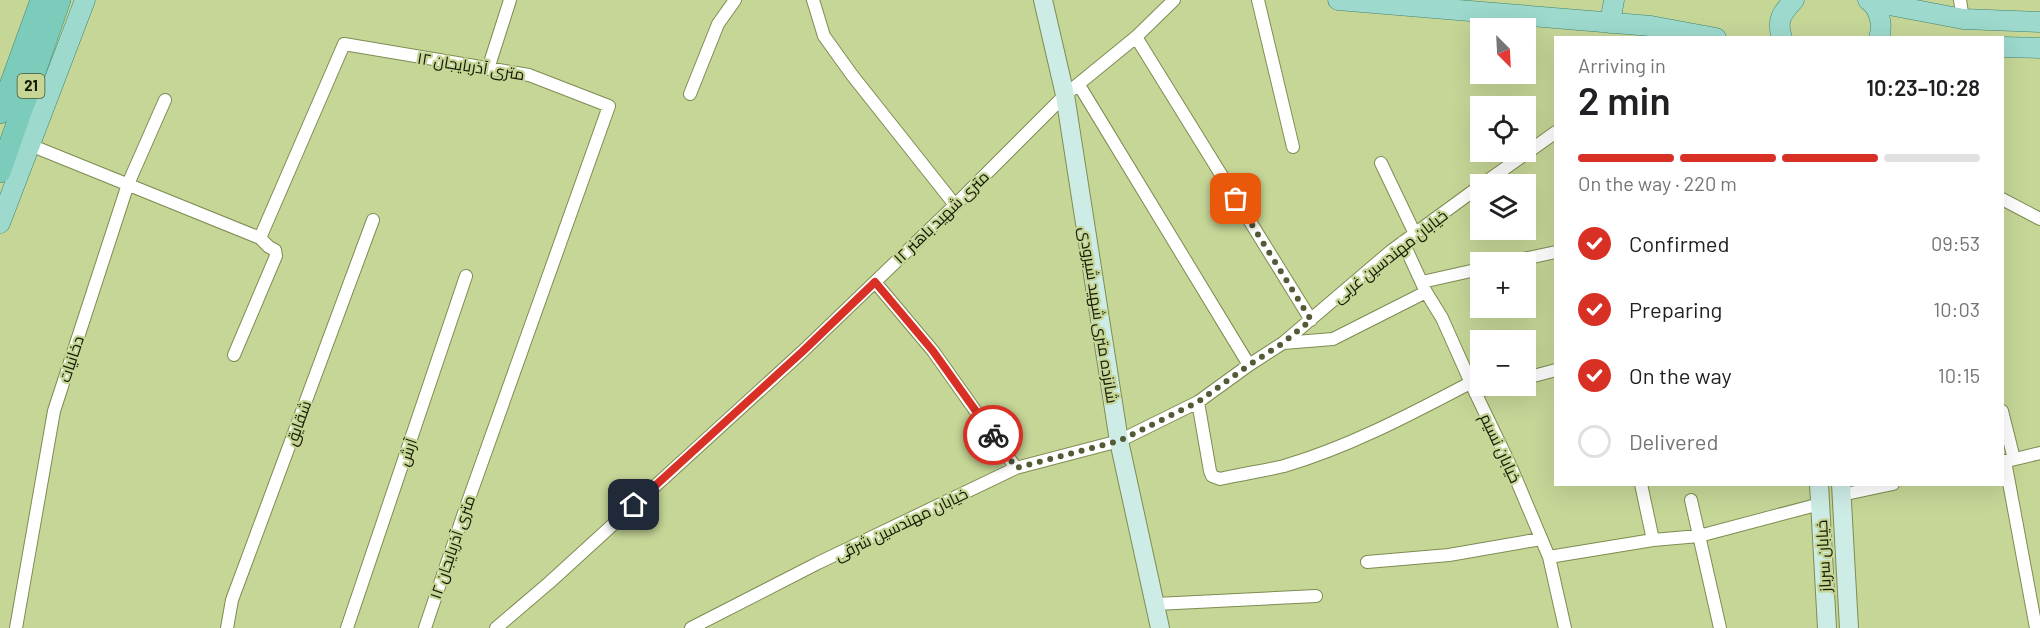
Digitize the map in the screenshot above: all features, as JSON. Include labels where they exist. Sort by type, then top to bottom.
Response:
[{"type":"highway","name":"21","points":[[0,113],[41,0]]},
{"type":"highway","name":"21","points":[[0,172],[60,0]]},
{"type":"main road","points":[[0,85],[33,0]]},
{"type":"main road","points":[[0,223],[85,0]]},
{"type":"main road","name":"شانزده متری شهید شیرودی","points":[[1043,0],[1072,90],[1119,441],[1160,628]]},
{"type":"main road","points":[[1338,0],[1610,23],[1646,32],[1701,36]]},
{"type":"main road","points":[[1610,23],[1614,0]]},
{"type":"main road","points":[[1781,36],[1778,27],[1783,12],[1794,0]]},
{"type":"main road","points":[[1870,1],[1961,9],[2040,22]]},
{"type":"main road","points":[[1870,1],[1879,14],[1879,36]]},
{"type":"main road","points":[[2004,47],[2040,48]]},
{"type":"main road","name":"خیابان سرباز","points":[[1819,486],[1827,628]]},
{"type":"main road","name":"خیابان سرباز","points":[[1841,490],[1849,628]]},
{"type":"street","points":[[488,69],[510,0]]},
{"type":"street","points":[[690,94],[718,24],[735,0]]},
{"type":"street","points":[[813,0],[824,36],[955,205]]},
{"type":"street","name":"۱۲ متری شهید باهنر","points":[[496,628],[550,582],[767,384],[1072,90],[1136,37],[1174,0]]},
{"type":"street","points":[[1258,0],[1293,147]]},
{"type":"street","points":[[1136,37],[1311,320]]},
{"type":"street","name":"۱۲ متری آذربایجان","points":[[261,238],[344,44],[529,75],[609,106],[425,628]]},
{"type":"street","points":[[1072,90],[1249,365]]},
{"type":"street","name":"دخانیات","points":[[16,628],[54,411],[128,184],[165,100]]},
{"type":"street","name":"خیابان مهندسین غربی","points":[[1497,174],[1554,133]]},
{"type":"street","points":[[30,145],[261,238],[268,247],[275,250],[276,256],[234,355]]},
{"type":"street","points":[[1381,163],[1415,234]]},
{"type":"street","name":"خیابان مهندسین غربی","points":[[1119,441],[1198,402],[1283,343],[1404,242],[1470,194]]},
{"type":"street","points":[[2004,200],[2040,219]]},
{"type":"street","name":"شقایق","points":[[227,628],[232,600],[373,220]]},
{"type":"street","name":"خیابان نسیم","points":[[1404,242],[1424,287],[1442,318],[1470,383]]},
{"type":"street","points":[[1536,256],[1554,252]]},
{"type":"street","points":[[1283,343],[1333,339],[1424,287],[1470,272]]},
{"type":"street","name":"آرش","points":[[347,628],[466,276]]},
{"type":"street","points":[[875,282],[933,351],[1016,468]]},
{"type":"street","points":[[1536,375],[1554,371]]},
{"type":"street","points":[[1198,402],[1210,471],[1212,476],[1220,479],[1282,466],[1314,456],[1470,389]]},
{"type":"street","name":"خیابان نسیم","points":[[1476,396],[1511,467],[1549,557],[1565,628]]},
{"type":"street","points":[[2004,431],[2036,628]]},
{"type":"street","name":"خیابان مهندسین شرقی","points":[[691,628],[810,567],[1016,468],[1119,441]]},
{"type":"street","points":[[2007,460],[2040,453]]},
{"type":"street","points":[[1641,486],[1653,540]]},
{"type":"street","points":[[1841,490],[1876,486]]},
{"type":"street","points":[[1691,500],[1720,628]]},
{"type":"street","points":[[1549,557],[1653,540],[1699,536],[1820,504]]},
{"type":"street","points":[[1367,562],[1449,555],[1541,539]]},
{"type":"street","points":[[1156,604],[1316,596]]},
{"type":"way so far","points":[[993,435],[1016,468],[1119,441],[1198,402],[1283,343],[1311,320],[1236,199]]},
{"type":"route","points":[[634,505],[875,282],[933,351],[993,435]]}]
